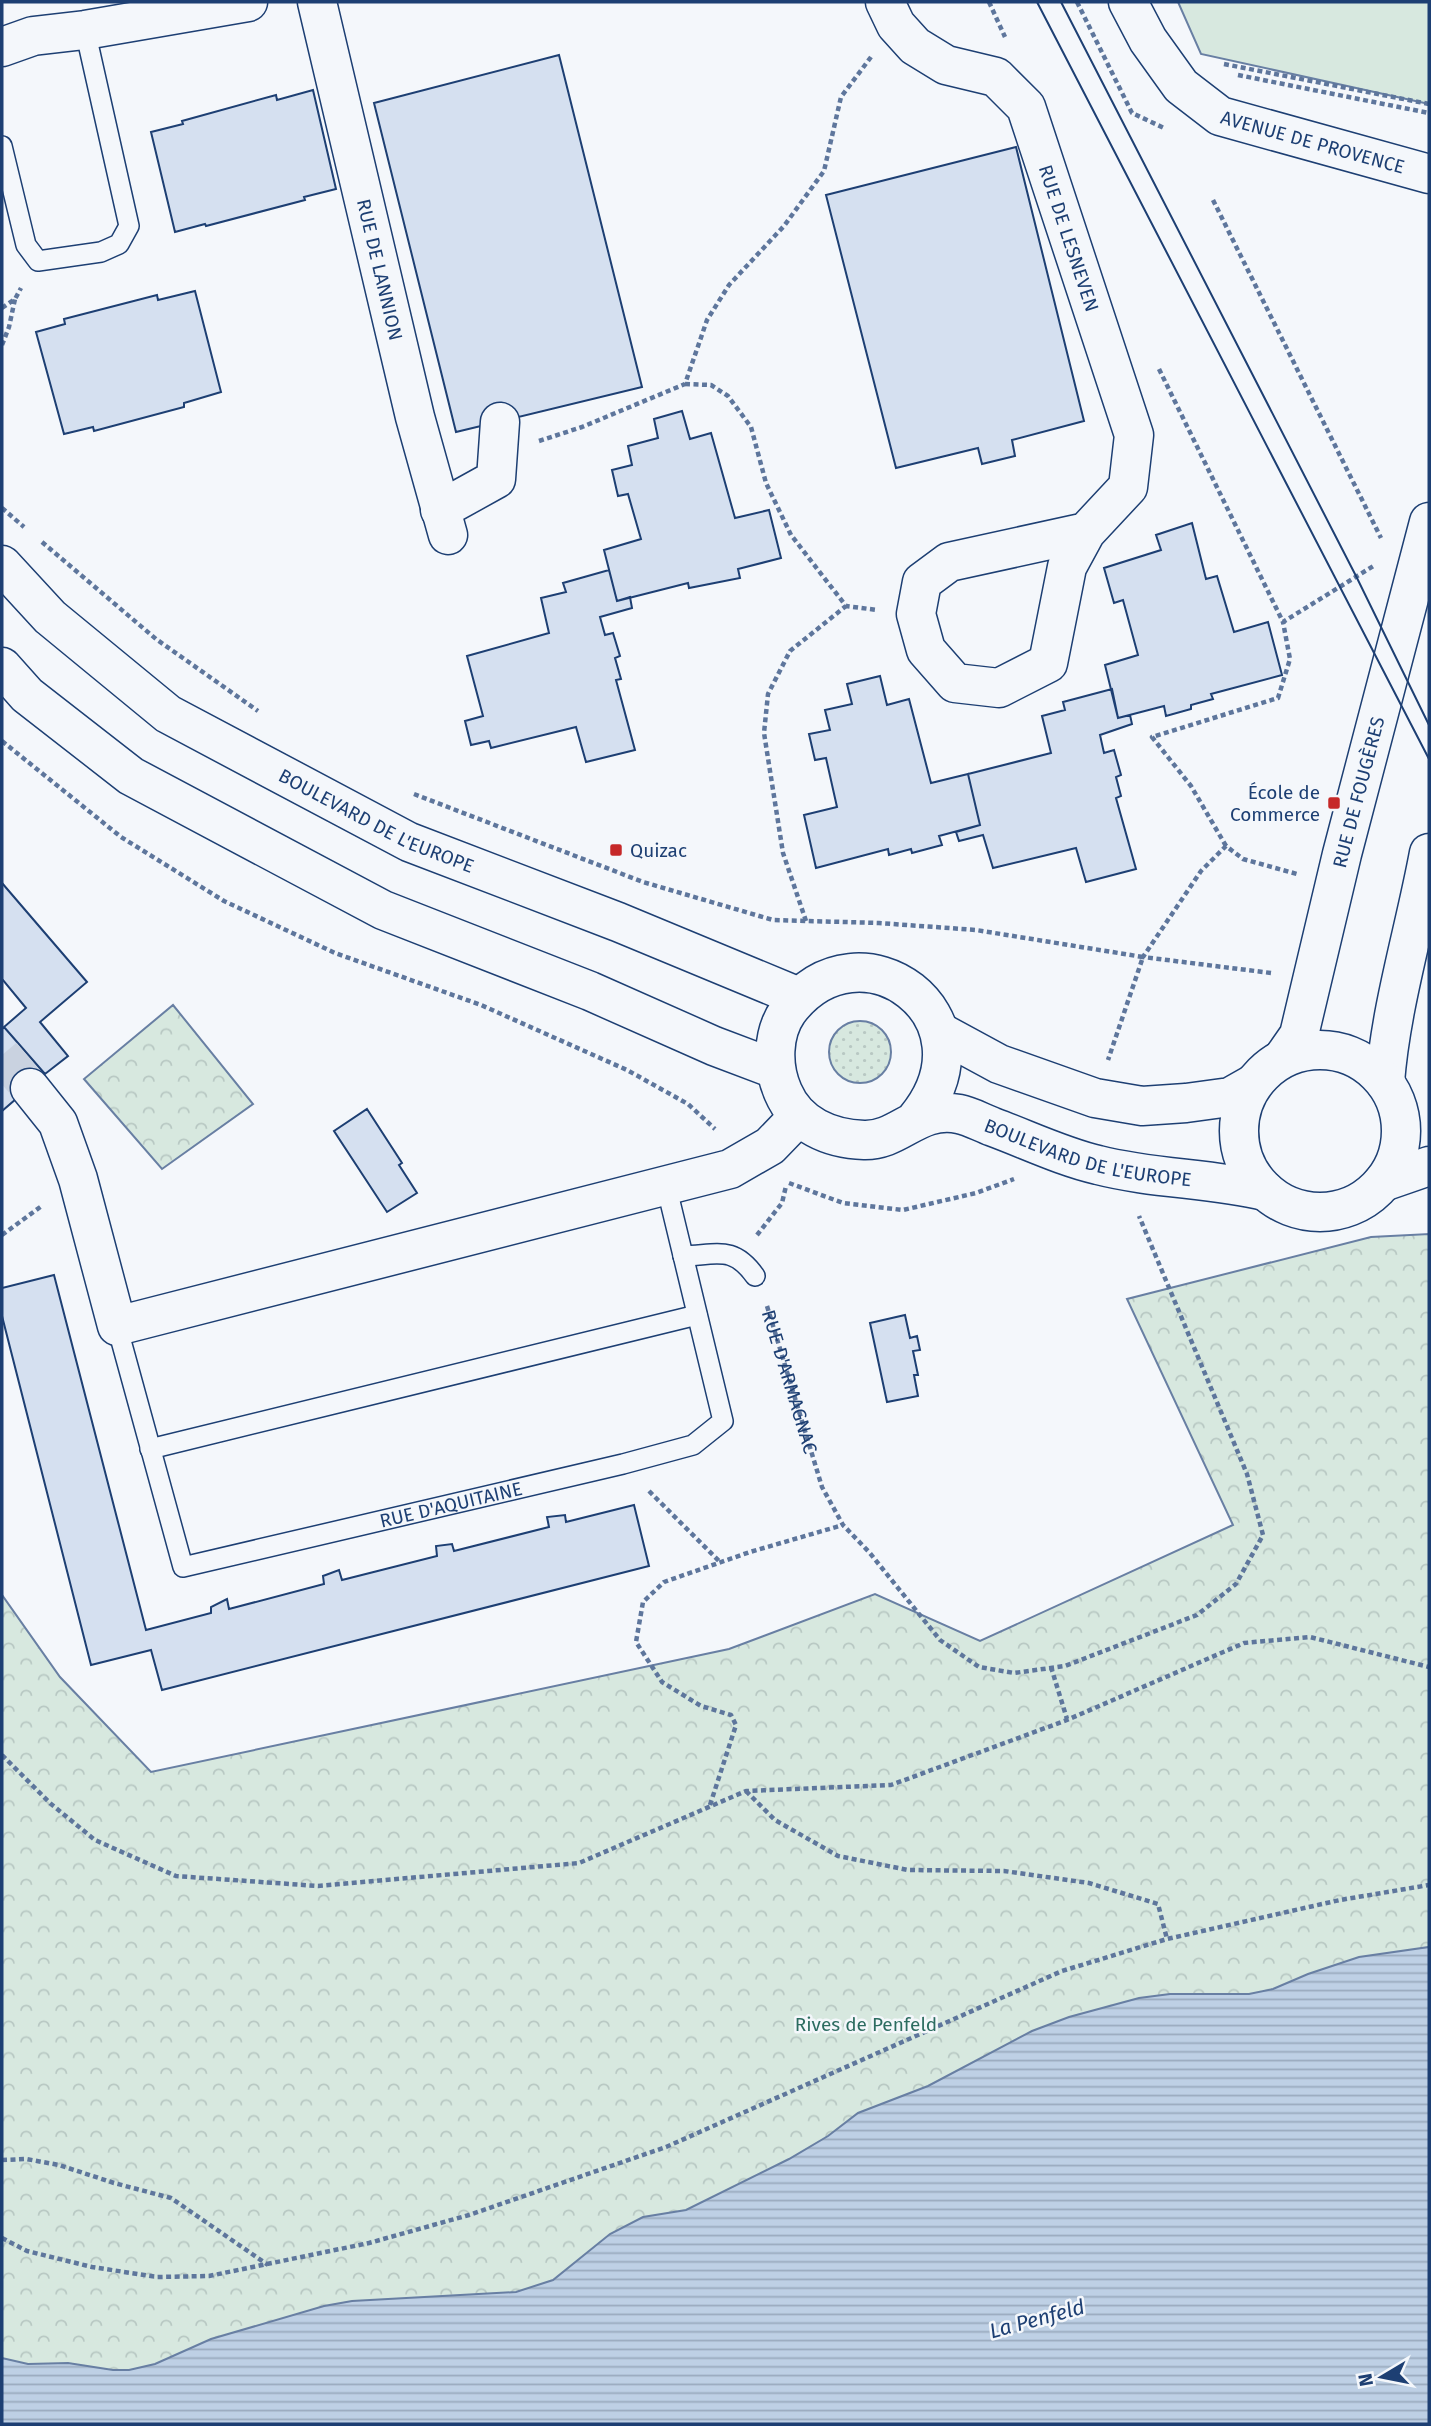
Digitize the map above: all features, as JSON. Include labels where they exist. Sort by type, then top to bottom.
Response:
[{"type":"street","points":[[2,47],[33,36],[85,30],[248,2]]},
{"type":"street","name":"RUE DE LANNION","points":[[317,2],[412,404],[444,522],[496,479],[499,438]]},
{"type":"street","name":"AVENUE DE PROVENCE","points":[[1128,2],[1148,40],[1181,86],[1220,116],[1429,174]]},
{"type":"street","name":"RUE DE LESNEVEN","points":[[890,13],[915,46],[946,65],[996,77],[1026,107],[1134,435],[1128,487],[1086,532],[1067,567],[1048,663],[999,688],[955,683],[926,650],[916,614],[922,582],[949,562],[1086,532]]},
{"type":"street","name":"RUE DE FOUGÈRES","points":[[1283,1058],[1299,1035],[1406,572],[1429,522]]},
{"type":"street","name":"BOULEVARD DE L'EUROPE","points":[[2,565],[50,617],[168,714],[409,842],[618,922],[799,998]]},
{"type":"street","points":[[2,667],[27,695],[131,776],[383,909],[590,991],[714,1046],[775,1069]]},
{"type":"street","points":[[1403,1096],[1387,1059],[1429,853]]},
{"type":"street","name":"BOULEVARD DE L'EUROPE","points":[[916,1119],[931,1101],[940,1079],[943,1056],[940,1032],[926,1006],[905,986],[879,975],[850,972],[822,980],[799,998],[783,1018],[776,1043],[775,1069],[783,1094],[799,1116],[819,1131],[844,1140],[870,1140],[894,1133],[916,1119],[933,1113],[958,1114],[1097,1165],[1265,1191]]},
{"type":"street","name":"BOULEVARD DE L'EUROPE","points":[[940,1032],[999,1064],[1095,1098],[1142,1106],[1230,1097],[1253,1084]]},
{"type":"street","name":"BOULEVARD DE L'EUROPE","points":[[1306,1050],[1327,1050],[1349,1055],[1369,1066],[1403,1096],[1400,1142],[1394,1164],[1383,1182],[1363,1200],[1339,1210],[1313,1212],[1287,1205],[1265,1191],[1251,1173],[1241,1152],[1238,1128],[1243,1105],[1253,1084],[1266,1069],[1283,1058],[1306,1050]]},
{"type":"street","name":"RUE D'AQUITAINE","points":[[30,1088],[58,1123],[78,1180],[117,1326]]},
{"type":"street","points":[[117,1326],[730,1169],[770,1146],[799,1116]]},
{"type":"street","name":"BOULEVARD DE L'EUROPE","points":[[1383,1182],[1429,1166]]},
{"type":"lane","points":[[2,146],[26,245],[38,261],[101,252],[119,244],[129,226],[85,30]]},
{"type":"lane","name":"RUE D'AQUITAINE","points":[[117,1326],[183,1567],[623,1464],[693,1444],[723,1421],[666,1185]]},
{"type":"lane","points":[[683,1256],[731,1254],[750,1269]]},
{"type":"lane","points":[[150,1449],[697,1315]]},
{"type":"path","points":[[989,2],[1006,39]]},
{"type":"path","points":[[685,384],[707,320],[729,285],[784,226],[824,171],[841,97],[890,13]]},
{"type":"path","points":[[1219,63],[1429,104]]},
{"type":"path","points":[[1229,73],[1429,113]]},
{"type":"path","points":[[1213,200],[1406,572]]},
{"type":"path","points":[[2,345],[15,299]]},
{"type":"path","points":[[1158,367],[1283,622],[1290,659],[1278,698],[1152,737],[1191,786],[1226,846],[1243,859],[1335,883]]},
{"type":"path","points":[[499,438],[582,427],[685,384],[711,385],[728,396],[751,427],[766,483],[791,536],[846,606]]},
{"type":"path","points":[[1283,622],[1378,564],[1406,572]]},
{"type":"path","points":[[806,921],[783,853],[764,733],[768,694],[790,651],[846,606],[916,614]]},
{"type":"path","points":[[1143,957],[1201,871],[1226,846]]},
{"type":"path","points":[[750,1269],[759,1230],[782,1203],[787,1182]]},
{"type":"path","name":"RUE D'ARMAGNAC","points":[[750,1269],[771,1318],[822,1487],[844,1525],[940,1640],[979,1667],[1014,1673],[1065,1666],[1197,1615],[1236,1584],[1263,1535],[1248,1475],[1135,1206]]},
{"type":"path","points":[[623,1464],[720,1562]]},
{"type":"path","points":[[710,1806],[736,1724],[731,1715],[701,1706],[662,1682],[636,1642],[643,1602],[664,1582],[720,1562],[844,1525]]},
{"type":"path","points":[[2,1755],[51,1804],[95,1840],[176,1876],[318,1886],[579,1863],[746,1791],[891,1785],[1067,1720],[1244,1643],[1310,1637],[1429,1667]]},
{"type":"path","points":[[1051,1667],[1067,1720]]},
{"type":"path","points":[[746,1791],[775,1820],[838,1856],[908,1870],[1004,1871],[1089,1883],[1158,1904],[1167,1939]]},
{"type":"path","points":[[2,2238],[27,2251],[92,2267],[157,2277],[209,2276],[369,2243],[469,2215],[666,2147],[1062,1971],[1167,1939],[1340,1900],[1429,1885]]},
{"type":"path","points":[[2,2160],[26,2159],[59,2165],[171,2198],[268,2265]]},
{"type":"green space","points":[[1178,2],[1429,2],[1429,104],[1201,54]]},
{"type":"green space","points":[[173,1005],[253,1104],[162,1169],[84,1079]]},
{"type":"green space","points":[[854,1021],[866,1021],[882,1030],[889,1040],[889,1064],[882,1074],[866,1083],[854,1083],[843,1078],[834,1069],[829,1058],[829,1046],[834,1035],[843,1026]]},
{"type":"green space","name":"Rives de Penfeld","points":[[1429,1234],[1429,2424],[2,2424],[2,1595],[60,1677],[151,1772],[729,1649],[875,1594],[980,1641],[1233,1525],[1127,1299],[1371,1237]]},
{"type":"water","name":"Rives de Penfeld","points":[[1429,1947],[1429,2424],[2,2424],[2,2358],[28,2364],[68,2363],[129,2370],[155,2364],[211,2339],[324,2306],[352,2301],[516,2292],[553,2280],[610,2234],[643,2217],[686,2210],[789,2159],[828,2136],[858,2113],[928,2086],[1032,2031],[1069,2017],[1139,1998],[1170,1994],[1249,1994],[1273,1989],[1359,1957]]},
{"type":"building","points":[[559,55],[642,387],[456,432],[374,103]]},
{"type":"building","points":[[313,90],[336,189],[304,197],[305,200],[175,232],[151,132],[276,95],[277,100]]},
{"type":"building","points":[[1016,147],[1084,421],[1012,440],[1015,456],[982,464],[978,448],[896,468],[826,195]]},
{"type":"building","points":[[195,291],[221,392],[184,403],[184,407],[94,431],[93,427],[64,434],[36,332],[65,324],[64,319],[157,295],[158,300]]},
{"type":"building","points":[[682,411],[690,439],[711,433],[735,518],[769,510],[781,558],[738,569],[740,578],[689,588],[688,583],[617,601],[604,550],[641,539],[628,494],[618,496],[612,470],[632,465],[628,446],[658,438],[654,419]]},
{"type":"building","points":[[1192,523],[1206,579],[1217,576],[1234,632],[1268,622],[1282,675],[1211,694],[1213,699],[1166,716],[1164,706],[1118,718],[1105,665],[1138,655],[1123,600],[1114,603],[1104,568],[1161,550],[1156,535]]},
{"type":"building","points":[[609,570],[617,601],[630,597],[632,608],[600,617],[605,635],[613,633],[620,656],[615,658],[621,679],[616,680],[635,750],[586,762],[576,727],[491,748],[489,741],[471,745],[465,721],[483,716],[467,656],[549,633],[541,598],[566,592],[563,583]]},
{"type":"building","points":[[880,676],[887,705],[909,699],[931,783],[968,774],[980,825],[939,836],[942,845],[912,853],[911,849],[889,855],[888,849],[816,868],[804,815],[837,807],[826,758],[815,760],[809,734],[830,730],[825,710],[852,704],[847,684]]},
{"type":"building","points":[[1112,689],[1118,718],[1130,715],[1132,724],[1100,735],[1104,753],[1114,750],[1121,775],[1116,777],[1121,796],[1116,798],[1136,869],[1086,882],[1076,848],[993,868],[983,835],[959,841],[956,832],[980,825],[968,774],[1051,753],[1042,716],[1065,710],[1063,702]]},
{"type":"building","points":[[2,883],[87,982],[40,1022],[68,1056],[45,1074],[4,1027],[26,1008],[2,979]]},
{"type":"building","points":[[4,1027],[45,1074],[2,1111],[2,1029]]},
{"type":"building","points":[[367,1109],[402,1163],[399,1165],[417,1193],[387,1212],[334,1131]]},
{"type":"building","points":[[54,1275],[146,1630],[211,1613],[211,1607],[227,1599],[229,1609],[324,1584],[323,1576],[339,1570],[342,1580],[437,1556],[436,1546],[452,1544],[454,1551],[549,1527],[547,1517],[565,1515],[566,1522],[634,1505],[649,1566],[162,1690],[151,1650],[91,1665],[2,1316],[2,1288]]},
{"type":"building","points":[[905,1315],[910,1338],[917,1336],[920,1350],[913,1351],[918,1375],[914,1375],[918,1396],[887,1402],[870,1323]]},
{"type":"tunnel","points":[[2,1055],[30,1088]]},
{"type":"tram line","points":[[1037,2],[1429,759]]},
{"type":"tram line","points":[[1061,2],[1356,576],[1429,725]]},
{"type":"place","name":"École de Commerce","points":[[1334,803]]},
{"type":"place","name":"Quizac","points":[[616,850]]},
{"type":"water label","name":"La Penfeld","points":[[1037,2319]]}]
